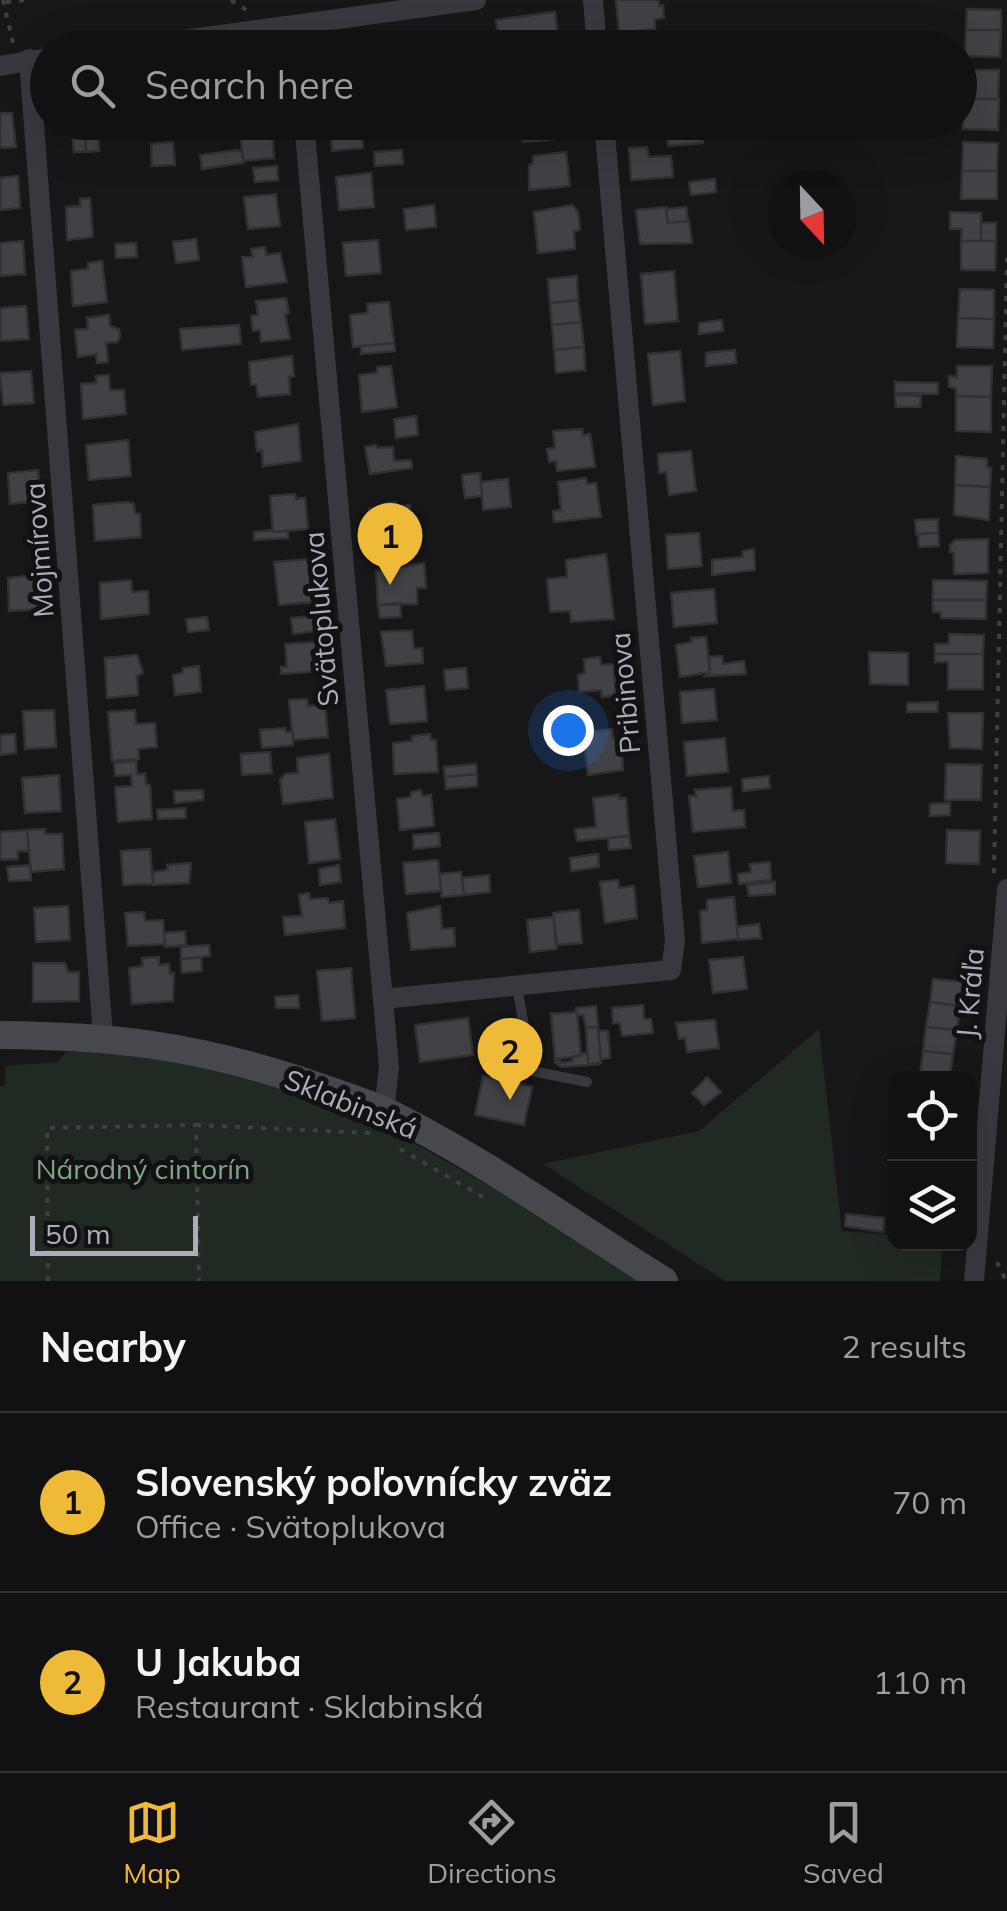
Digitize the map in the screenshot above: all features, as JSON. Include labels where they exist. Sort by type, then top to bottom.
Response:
[{"type":"street","points":[[264,30],[476,0]]},
{"type":"street","points":[[593,0],[596,30]]},
{"type":"street","points":[[295,26],[295,30]]},
{"type":"street","name":"Mojmírova","points":[[23,61],[103,1036]]},
{"type":"street","name":"Svätoplukova","points":[[306,140],[389,1067],[378,1122]]},
{"type":"street","name":"Pribinova","points":[[383,999],[672,970],[674,941],[606,140]]},
{"type":"street","name":"J. Kráľa","points":[[974,1281],[1000,1040],[1000,887]]},
{"type":"street","name":"Sklabinská","points":[[0,1035],[103,1036],[212,1054],[472,1160],[664,1281]]},
{"type":"lane","points":[[517,986],[532,1071],[587,1082]]},
{"type":"path","points":[[23,61],[4,1],[28,0]]},
{"type":"path","points":[[1000,887],[1007,258]]},
{"type":"path","points":[[48,1281],[47,1128],[378,1122]]},
{"type":"path","points":[[196,1125],[200,1281]]},
{"type":"path","points":[[390,1143],[493,1202]]},
{"type":"green space","points":[[819,1029],[842,1231],[887,1234],[887,1251],[942,1251],[940,1281],[725,1281],[543,1164],[699,1131]]},
{"type":"green space","name":"Národný cintorín","points":[[104,1051],[234,1068],[375,1121],[495,1189],[641,1281],[0,1281],[0,1086],[5,1086],[5,1066],[58,1062],[66,1052]]},
{"type":"building","points":[[616,0],[658,0],[659,6],[663,5],[664,18],[655,19],[655,29],[619,30]]},
{"type":"building","points":[[967,9],[1001,10],[1001,30],[966,30]]},
{"type":"building","points":[[555,12],[557,30],[497,30],[496,20]]},
{"type":"building","points":[[977,30],[1001,30],[1000,57],[977,56]]},
{"type":"building","points":[[977,70],[999,70],[998,99],[977,99]]},
{"type":"building","points":[[977,99],[999,99],[998,130],[977,129]]},
{"type":"building","points":[[0,113],[12,113],[16,147],[0,148]]},
{"type":"building","points":[[73,140],[85,140],[86,152],[74,152]]},
{"type":"building","points":[[85,140],[98,140],[99,151],[86,152]]},
{"type":"building","points":[[241,140],[273,140],[274,158],[243,161]]},
{"type":"building","points":[[331,140],[362,140],[363,148],[332,151]]},
{"type":"building","points":[[668,140],[703,140],[703,143],[668,146]]},
{"type":"building","points":[[173,142],[175,165],[152,166],[151,144]]},
{"type":"building","points":[[963,142],[998,143],[997,171],[962,171]]},
{"type":"building","points":[[647,147],[649,157],[671,156],[673,177],[631,180],[629,148]]},
{"type":"building","points":[[402,150],[403,164],[375,166],[374,152]]},
{"type":"building","points":[[242,152],[244,163],[202,169],[200,155]]},
{"type":"building","points":[[566,152],[570,186],[529,190],[533,156]]},
{"type":"building","points":[[277,166],[278,180],[255,182],[253,168]]},
{"type":"building","points":[[962,171],[997,171],[997,199],[961,199]]},
{"type":"building","points":[[371,173],[374,207],[339,210],[336,177]]},
{"type":"building","points":[[18,176],[20,208],[0,210],[0,178]]},
{"type":"building","points":[[715,179],[716,192],[691,195],[689,182]]},
{"type":"building","points":[[276,194],[280,226],[248,229],[244,197]]},
{"type":"building","points":[[90,198],[93,237],[67,240],[66,207],[80,206],[80,199]]},
{"type":"building","points":[[434,205],[436,227],[406,230],[404,209]]},
{"type":"building","points":[[572,205],[578,212],[580,230],[574,231],[575,249],[538,253],[534,212]]},
{"type":"building","points":[[666,207],[668,223],[689,221],[692,243],[640,244],[636,210]]},
{"type":"building","points":[[686,207],[688,221],[668,223],[666,209]]},
{"type":"building","points":[[950,212],[981,213],[981,241],[961,241],[962,229],[950,229]]},
{"type":"building","points":[[981,223],[996,223],[996,241],[981,241]]},
{"type":"building","points":[[196,239],[199,260],[176,263],[173,242]]},
{"type":"building","points":[[378,240],[381,273],[346,276],[343,243]]},
{"type":"building","points":[[23,241],[25,274],[0,276],[0,243]]},
{"type":"building","points":[[961,241],[996,241],[995,270],[961,270]]},
{"type":"building","points":[[136,243],[137,257],[116,258],[115,244]]},
{"type":"building","points":[[265,247],[266,255],[280,253],[287,282],[246,287],[242,257],[253,257],[251,249]]},
{"type":"building","points":[[102,261],[107,302],[73,306],[71,271],[88,269],[88,263]]},
{"type":"building","points":[[674,271],[678,321],[645,324],[641,274]]},
{"type":"building","points":[[577,276],[578,300],[550,303],[548,279]]},
{"type":"building","points":[[960,289],[994,290],[994,319],[958,318]]},
{"type":"building","points":[[286,298],[290,339],[261,342],[260,330],[253,331],[251,316],[258,315],[256,301]]},
{"type":"building","points":[[578,300],[581,322],[552,325],[550,303]]},
{"type":"building","points":[[389,302],[394,343],[353,347],[350,315],[368,313],[367,304]]},
{"type":"building","points":[[26,306],[29,339],[0,341],[0,308]]},
{"type":"building","points":[[109,315],[110,326],[119,329],[120,337],[117,342],[106,343],[108,362],[97,363],[96,354],[78,357],[75,330],[88,329],[87,318]]},
{"type":"building","points":[[958,318],[994,319],[993,348],[957,347]]},
{"type":"building","points":[[722,320],[723,331],[699,334],[699,323]]},
{"type":"building","points":[[581,322],[584,347],[554,350],[552,325]]},
{"type":"building","points":[[239,325],[241,344],[182,350],[180,329]]},
{"type":"building","points":[[394,343],[395,351],[361,354],[361,346]]},
{"type":"building","points":[[584,347],[585,370],[556,373],[554,350]]},
{"type":"building","points":[[735,350],[736,363],[706,366],[706,353]]},
{"type":"building","points":[[680,351],[685,401],[653,405],[648,354]]},
{"type":"building","points":[[292,356],[294,376],[289,377],[290,394],[258,397],[256,384],[251,385],[249,362]]},
{"type":"building","points":[[391,366],[397,407],[362,412],[359,375]]},
{"type":"building","points":[[957,366],[992,366],[991,397],[956,396],[956,388],[949,387],[949,376],[957,377]]},
{"type":"building","points":[[31,371],[34,403],[3,405],[0,373]]},
{"type":"building","points":[[109,375],[110,390],[124,390],[126,414],[83,419],[81,384],[96,383],[96,376]]},
{"type":"building","points":[[895,382],[938,383],[938,394],[895,393]]},
{"type":"building","points":[[895,395],[921,396],[920,407],[896,407]]},
{"type":"building","points":[[956,396],[991,397],[991,432],[956,431]]},
{"type":"building","points":[[416,416],[418,435],[396,438],[394,419]]},
{"type":"building","points":[[298,424],[301,461],[263,466],[255,432]]},
{"type":"building","points":[[582,429],[583,435],[590,434],[595,467],[557,471],[556,461],[549,462],[547,449],[555,448],[553,431]]},
{"type":"building","points":[[128,440],[131,476],[89,480],[86,445]]},
{"type":"building","points":[[365,447],[393,447],[394,461],[411,460],[412,468],[370,474]]},
{"type":"building","points":[[691,451],[696,491],[669,495],[666,472],[659,473],[658,454]]},
{"type":"building","points":[[956,456],[987,459],[987,467],[991,468],[990,487],[955,485]]},
{"type":"building","points":[[38,470],[40,494],[31,495],[32,502],[10,504],[8,473]]},
{"type":"building","points":[[480,473],[482,496],[465,498],[462,475]]},
{"type":"building","points":[[586,478],[587,484],[596,483],[601,517],[554,522],[553,511],[561,510],[558,482]]},
{"type":"building","points":[[508,479],[511,507],[483,510],[481,482]]},
{"type":"building","points":[[955,485],[990,487],[989,520],[954,515]]},
{"type":"building","points":[[295,494],[296,499],[305,498],[308,529],[273,532],[270,496]]},
{"type":"building","points":[[395,502],[396,507],[410,505],[418,538],[372,540],[369,509],[386,508],[386,503]]},
{"type":"building","points":[[134,504],[135,514],[140,514],[141,537],[95,541],[93,505]]},
{"type":"building","points":[[938,519],[938,533],[916,534],[915,520]]},
{"type":"building","points":[[288,531],[288,538],[254,540],[254,532]]},
{"type":"building","points":[[699,533],[702,566],[668,569],[666,535]]},
{"type":"building","points":[[938,533],[939,546],[919,547],[918,534]]},
{"type":"building","points":[[988,539],[988,573],[954,574],[950,545],[955,540]]},
{"type":"building","points":[[754,549],[755,570],[712,575],[712,560],[743,557],[743,551]]},
{"type":"building","points":[[606,554],[614,619],[571,622],[570,611],[550,612],[547,579],[567,577],[566,560]]},
{"type":"building","points":[[311,559],[315,602],[279,605],[274,562]]},
{"type":"building","points":[[424,563],[426,588],[417,588],[417,604],[378,605],[376,571]]},
{"type":"building","points":[[45,574],[48,609],[9,611],[8,578]]},
{"type":"building","points":[[131,580],[132,592],[148,591],[149,614],[101,619],[100,583]]},
{"type":"building","points":[[933,580],[987,581],[986,600],[933,600]]},
{"type":"building","points":[[714,589],[717,623],[674,627],[671,593]]},
{"type":"building","points":[[933,600],[986,600],[986,619],[941,618],[941,612],[933,612]]},
{"type":"building","points":[[400,603],[401,617],[380,618],[378,605]]},
{"type":"building","points":[[319,615],[321,630],[293,634],[291,618]]},
{"type":"building","points":[[207,617],[209,630],[188,632],[186,619]]},
{"type":"building","points":[[412,631],[414,649],[422,648],[423,663],[386,666],[381,632]]},
{"type":"building","points":[[949,634],[984,635],[983,654],[935,654],[935,644],[949,644]]},
{"type":"building","points":[[706,637],[710,672],[680,677],[676,645]]},
{"type":"building","points":[[319,642],[322,671],[281,674],[281,667],[287,667],[285,644]]},
{"type":"building","points":[[869,652],[908,653],[908,685],[870,684]]},
{"type":"building","points":[[935,654],[983,654],[983,689],[948,689],[948,662],[935,662]]},
{"type":"building","points":[[137,655],[143,673],[137,676],[138,695],[107,698],[105,658]]},
{"type":"building","points":[[722,656],[723,664],[744,661],[746,674],[705,676],[710,672],[709,657]]},
{"type":"building","points":[[600,657],[601,665],[614,664],[616,696],[602,697],[601,690],[579,692],[578,675],[585,673],[584,659]]},
{"type":"building","points":[[199,666],[201,692],[175,695],[173,675],[183,673],[183,668]]},
{"type":"building","points":[[466,668],[468,688],[446,690],[444,670]]},
{"type":"building","points":[[424,686],[427,721],[390,724],[386,690]]},
{"type":"building","points":[[714,689],[717,720],[682,723],[680,692]]},
{"type":"building","points":[[307,699],[308,706],[325,705],[328,737],[293,740],[289,700]]},
{"type":"building","points":[[938,702],[937,712],[907,712],[907,703]]},
{"type":"building","points":[[54,710],[56,747],[25,749],[23,711]]},
{"type":"building","points":[[135,710],[136,724],[155,723],[157,747],[138,749],[139,759],[112,761],[108,712]]},
{"type":"building","points":[[948,713],[983,713],[982,749],[950,748]]},
{"type":"building","points":[[285,728],[286,732],[293,732],[293,745],[262,748],[260,730]]},
{"type":"building","points":[[612,729],[613,739],[621,739],[623,770],[588,775],[583,732]]},
{"type":"building","points":[[15,734],[16,753],[0,755],[0,735]]},
{"type":"building","points":[[430,734],[431,740],[436,740],[438,772],[394,774],[393,743]]},
{"type":"building","points":[[725,738],[728,772],[687,776],[684,742]]},
{"type":"building","points":[[270,752],[272,773],[242,775],[241,754]]},
{"type":"building","points":[[329,754],[333,798],[283,804],[280,780],[285,774],[298,773],[297,758]]},
{"type":"building","points":[[136,761],[137,774],[145,774],[146,784],[150,785],[152,819],[118,822],[115,787],[132,786],[131,775],[115,776],[114,763]]},
{"type":"building","points":[[476,764],[477,774],[445,777],[444,767]]},
{"type":"building","points":[[946,764],[982,765],[981,800],[945,800]]},
{"type":"building","points":[[477,774],[477,786],[446,789],[445,777]]},
{"type":"building","points":[[59,775],[61,811],[25,813],[22,778]]},
{"type":"building","points":[[769,776],[770,788],[743,791],[742,779]]},
{"type":"building","points":[[731,787],[733,811],[744,810],[745,827],[693,832],[689,796],[696,796],[695,790]]},
{"type":"building","points":[[203,790],[203,800],[175,803],[174,791]]},
{"type":"building","points":[[421,790],[422,796],[431,795],[434,826],[400,830],[397,799],[411,797],[411,792]]},
{"type":"building","points":[[619,795],[619,799],[626,798],[629,836],[577,841],[575,829],[596,827],[593,798]]},
{"type":"building","points":[[950,803],[950,815],[930,816],[930,804]]},
{"type":"building","points":[[185,808],[186,818],[158,819],[157,810]]},
{"type":"building","points":[[335,819],[340,859],[309,863],[305,822]]},
{"type":"building","points":[[45,829],[45,834],[62,834],[64,869],[31,872],[27,830]]},
{"type":"building","points":[[27,830],[29,851],[18,851],[18,859],[0,860],[0,832]]},
{"type":"building","points":[[947,830],[980,831],[979,864],[946,863]]},
{"type":"building","points":[[439,833],[440,846],[414,849],[413,835]]},
{"type":"building","points":[[629,836],[631,848],[609,850],[608,838]]},
{"type":"building","points":[[150,849],[153,884],[123,885],[121,851]]},
{"type":"building","points":[[728,852],[731,883],[698,887],[694,856]]},
{"type":"building","points":[[598,854],[599,867],[571,871],[570,858]]},
{"type":"building","points":[[438,860],[441,891],[406,894],[403,863]]},
{"type":"building","points":[[770,862],[771,880],[739,884],[738,874],[751,872],[750,864]]},
{"type":"building","points":[[191,863],[189,883],[153,885],[153,872],[168,870],[167,865]]},
{"type":"building","points":[[30,865],[31,880],[9,881],[7,867]]},
{"type":"building","points":[[339,865],[341,882],[320,885],[319,869]]},
{"type":"building","points":[[461,872],[464,895],[442,897],[439,874]]},
{"type":"building","points":[[489,875],[490,892],[464,895],[462,878]]},
{"type":"building","points":[[618,880],[619,888],[634,886],[637,918],[605,923],[600,882]]},
{"type":"building","points":[[775,882],[775,894],[749,896],[747,885]]},
{"type":"building","points":[[309,893],[310,899],[343,901],[345,928],[285,935],[283,917],[302,916],[299,895]]},
{"type":"building","points":[[734,897],[738,939],[702,943],[700,911],[707,910],[707,900]]},
{"type":"building","points":[[68,906],[70,940],[36,942],[34,908]]},
{"type":"building","points":[[440,906],[442,929],[454,928],[455,946],[411,950],[407,913]]},
{"type":"building","points":[[579,910],[582,943],[556,945],[553,913]]},
{"type":"building","points":[[144,912],[145,921],[163,920],[165,944],[128,946],[125,913]]},
{"type":"building","points":[[554,917],[557,949],[530,952],[527,920]]},
{"type":"building","points":[[759,924],[761,938],[738,940],[737,927]]},
{"type":"building","points":[[185,931],[186,945],[165,947],[164,933]]},
{"type":"building","points":[[209,945],[210,956],[181,959],[181,947]]},
{"type":"building","points":[[159,957],[159,965],[169,964],[170,974],[174,973],[173,1001],[132,1004],[129,968],[143,966],[142,958]]},
{"type":"building","points":[[201,957],[202,971],[182,973],[181,959]]},
{"type":"building","points":[[743,957],[747,989],[713,993],[709,960]]},
{"type":"building","points":[[33,963],[65,963],[68,972],[79,972],[79,1001],[33,1002]]},
{"type":"building","points":[[351,968],[355,1018],[322,1021],[317,971]]},
{"type":"building","points":[[933,979],[963,982],[960,1006],[930,1002]]},
{"type":"building","points":[[298,995],[299,1008],[276,1008],[275,997]]},
{"type":"building","points":[[930,1002],[960,1006],[957,1030],[926,1027]]},
{"type":"building","points":[[643,1005],[644,1019],[651,1019],[653,1033],[622,1036],[620,1023],[613,1023],[612,1008]]},
{"type":"building","points":[[596,1006],[598,1027],[586,1028],[583,1015],[577,1015],[576,1008]]},
{"type":"building","points":[[577,1012],[581,1056],[555,1059],[551,1014]]},
{"type":"building","points":[[468,1018],[473,1055],[420,1062],[415,1025]]},
{"type":"building","points":[[715,1020],[719,1048],[687,1052],[685,1038],[679,1039],[676,1023]]},
{"type":"building","points":[[598,1027],[601,1063],[588,1064],[586,1028]]},
{"type":"building","points":[[926,1027],[957,1030],[953,1054],[923,1051]]},
{"type":"building","points":[[598,1031],[608,1031],[610,1058],[601,1059]]},
{"type":"building","points":[[923,1051],[953,1054],[951,1071],[920,1071]]},
{"type":"building","points":[[588,1052],[588,1064],[601,1064],[561,1067],[555,1062],[573,1061],[573,1057]]},
{"type":"building","points":[[483,1076],[532,1087],[524,1125],[475,1115]]},
{"type":"building","points":[[707,1077],[721,1092],[704,1105],[692,1093]]},
{"type":"building","points":[[846,1214],[884,1218],[883,1232],[845,1226]]},
{"type":"place","name":"Slovenský poľovnícky zväz","points":[[390,585]]},
{"type":"place","name":"U Jakuba","points":[[510,1100]]}]
